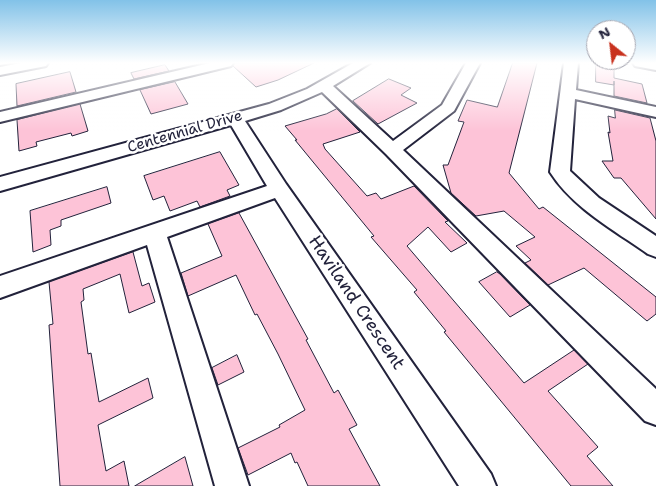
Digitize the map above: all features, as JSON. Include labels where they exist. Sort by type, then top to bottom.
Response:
[{"type":"street","points":[[0,117],[131,86]]},
{"type":"street","points":[[324,86],[392,150],[656,410]]},
{"type":"street","name":"Centennial Drive","points":[[0,184],[282,104],[324,86]]},
{"type":"street","points":[[392,150],[448,108],[460,86]]},
{"type":"street","points":[[569,86],[560,172],[575,189],[656,248]]},
{"type":"street","points":[[568,93],[656,112]]},
{"type":"street","name":"Haviland Crescent","points":[[235,118],[280,189],[479,486]]},
{"type":"street","points":[[0,287],[280,189]]},
{"type":"street","points":[[154,232],[232,486]]},
{"type":"building","points":[[16,86],[74,86],[76,92],[17,106]]},
{"type":"building","points":[[159,86],[177,86],[188,104],[151,114],[140,90]]},
{"type":"building","points":[[378,86],[405,86],[411,88],[401,95],[417,103],[378,124],[353,101]]},
{"type":"building","points":[[505,86],[531,86],[509,173],[539,209],[543,207],[656,297],[656,314],[647,321],[584,268],[548,285],[525,263],[531,260],[516,246],[535,237],[504,211],[476,216],[451,193],[443,165],[448,165],[464,122],[458,121],[467,100],[497,107]]},
{"type":"building","points":[[614,86],[642,86],[647,103],[614,96]]},
{"type":"building","points":[[80,104],[88,131],[72,136],[71,133],[36,142],[37,146],[19,151],[17,120]]},
{"type":"building","points":[[337,109],[360,132],[323,144],[325,149],[367,196],[376,193],[381,199],[414,186],[448,221],[445,222],[467,243],[451,252],[428,227],[407,246],[524,383],[574,350],[588,364],[548,391],[598,447],[587,456],[613,486],[571,486],[444,332],[446,331],[414,292],[417,290],[371,237],[374,236],[285,126]]},
{"type":"building","points":[[615,110],[650,118],[656,141],[656,219],[621,178],[614,178],[602,161],[613,161],[608,132],[610,133],[608,116],[615,118]]},
{"type":"building","points":[[220,152],[239,185],[227,190],[230,196],[200,207],[197,201],[170,211],[164,196],[153,200],[144,176]]},
{"type":"building","points":[[107,187],[111,203],[61,220],[61,226],[50,230],[51,245],[33,252],[30,211]]},
{"type":"building","points":[[239,213],[308,339],[306,340],[334,393],[338,390],[357,425],[349,429],[380,486],[308,486],[291,453],[248,475],[238,448],[280,427],[279,425],[305,410],[236,275],[188,296],[181,273],[222,256],[208,224]]},
{"type":"building","points":[[133,252],[142,286],[149,283],[155,302],[129,313],[120,274],[83,289],[84,300],[81,302],[88,354],[91,353],[99,402],[148,378],[153,398],[98,425],[106,471],[124,461],[129,486],[60,486],[49,325],[53,324],[49,282]]},
{"type":"building","points":[[497,272],[530,305],[510,317],[479,282]]},
{"type":"building","points":[[237,355],[244,372],[218,385],[212,368]]},
{"type":"building","points":[[185,457],[193,486],[135,486]]}]
